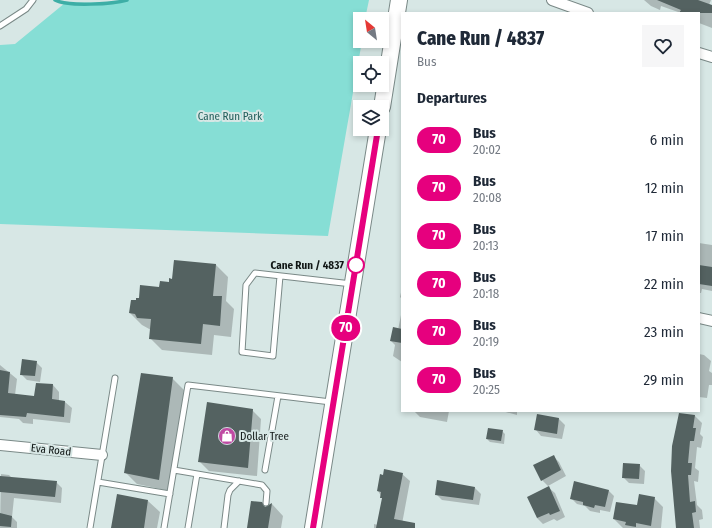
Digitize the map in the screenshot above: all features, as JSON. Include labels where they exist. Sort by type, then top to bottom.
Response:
[{"type":"highway","points":[[383,100],[399,0]]},
{"type":"highway","points":[[313,528],[377,136]]},
{"type":"street","points":[[552,0],[585,12]]},
{"type":"street","points":[[700,53],[712,57]]},
{"type":"street","points":[[700,318],[712,320]]},
{"type":"street","name":"Eva Road","points":[[0,445],[102,455]]},
{"type":"lane","points":[[0,26],[26,9],[34,0]]},
{"type":"lane","points":[[280,276],[273,356],[242,352],[246,285],[255,273],[353,284]]},
{"type":"lane","points":[[90,528],[115,378]]},
{"type":"lane","points":[[164,528],[188,385],[334,402]]},
{"type":"lane","points":[[265,470],[278,396]]},
{"type":"lane","points":[[174,470],[262,485],[266,487],[267,491],[266,503]]},
{"type":"lane","points":[[188,528],[197,474]]},
{"type":"lane","points":[[224,528],[228,495],[230,490],[239,481]]},
{"type":"lane","points":[[98,482],[170,494]]},
{"type":"green space","name":"Cane Run Park","points":[[121,0],[369,0],[366,12],[353,12],[353,48],[361,48],[359,56],[353,56],[353,92],[328,236],[0,224],[0,45],[15,44],[65,3],[118,2]]},
{"type":"building","points":[[657,0],[698,0],[712,5],[712,13],[680,12],[681,10]]},
{"type":"building","points":[[174,260],[216,264],[213,296],[222,296],[220,326],[203,324],[201,344],[149,339],[151,319],[137,318],[135,314],[129,313],[131,300],[136,300],[136,298],[139,298],[140,285],[159,287],[160,281],[169,282],[169,278],[172,279]]},
{"type":"building","points":[[700,265],[712,267],[712,286],[700,284]]},
{"type":"building","points":[[393,327],[401,329],[401,343],[390,341]]},
{"type":"building","points":[[22,359],[37,361],[35,376],[20,375]]},
{"type":"building","points":[[0,370],[10,372],[8,393],[34,396],[36,383],[53,384],[52,399],[65,401],[64,417],[27,413],[26,417],[0,415]]},
{"type":"building","points":[[141,373],[173,377],[159,480],[124,473]]},
{"type":"building","name":"Dollar Tree","points":[[207,402],[253,409],[248,468],[198,462]]},
{"type":"building","points":[[679,413],[695,415],[693,428],[696,428],[694,441],[690,441],[688,463],[692,463],[691,475],[688,475],[690,502],[695,501],[696,512],[692,513],[694,528],[676,528],[671,471],[672,446]]},
{"type":"building","points":[[537,414],[559,418],[557,434],[534,430]]},
{"type":"building","points":[[488,428],[503,430],[501,441],[486,439]]},
{"type":"building","points":[[554,455],[561,470],[541,481],[533,465]]},
{"type":"building","points":[[623,463],[640,464],[639,479],[622,478]]},
{"type":"building","points":[[384,469],[403,473],[394,519],[415,523],[415,528],[376,528],[382,498],[380,498],[381,492],[377,491],[380,474],[383,475]]},
{"type":"building","points":[[0,476],[57,481],[55,497],[0,492]]},
{"type":"building","points":[[437,480],[475,487],[473,500],[435,495]]},
{"type":"building","points":[[574,481],[609,490],[605,507],[595,505],[594,508],[583,505],[583,502],[570,499]]},
{"type":"building","points":[[549,486],[560,511],[550,515],[549,513],[537,518],[527,497]]},
{"type":"building","points":[[117,494],[148,500],[144,528],[111,528]]},
{"type":"building","points":[[639,494],[655,497],[651,526],[636,523],[636,527],[625,525],[626,522],[613,519],[616,502],[637,505]]},
{"type":"building","points":[[251,501],[262,502],[265,507],[272,503],[268,528],[247,528]]},
{"type":"building","points":[[0,513],[12,516],[11,527],[0,526]]},
{"type":"waterway","points":[[55,0],[70,4],[102,4],[127,0]]},
{"type":"bus line","name":"70","points":[[313,528],[377,136]]},
{"type":"place","name":"Cane Run / 4837","points":[[356,265]]},
{"type":"place","name":"Dollar Tree","points":[[227,436]]}]
